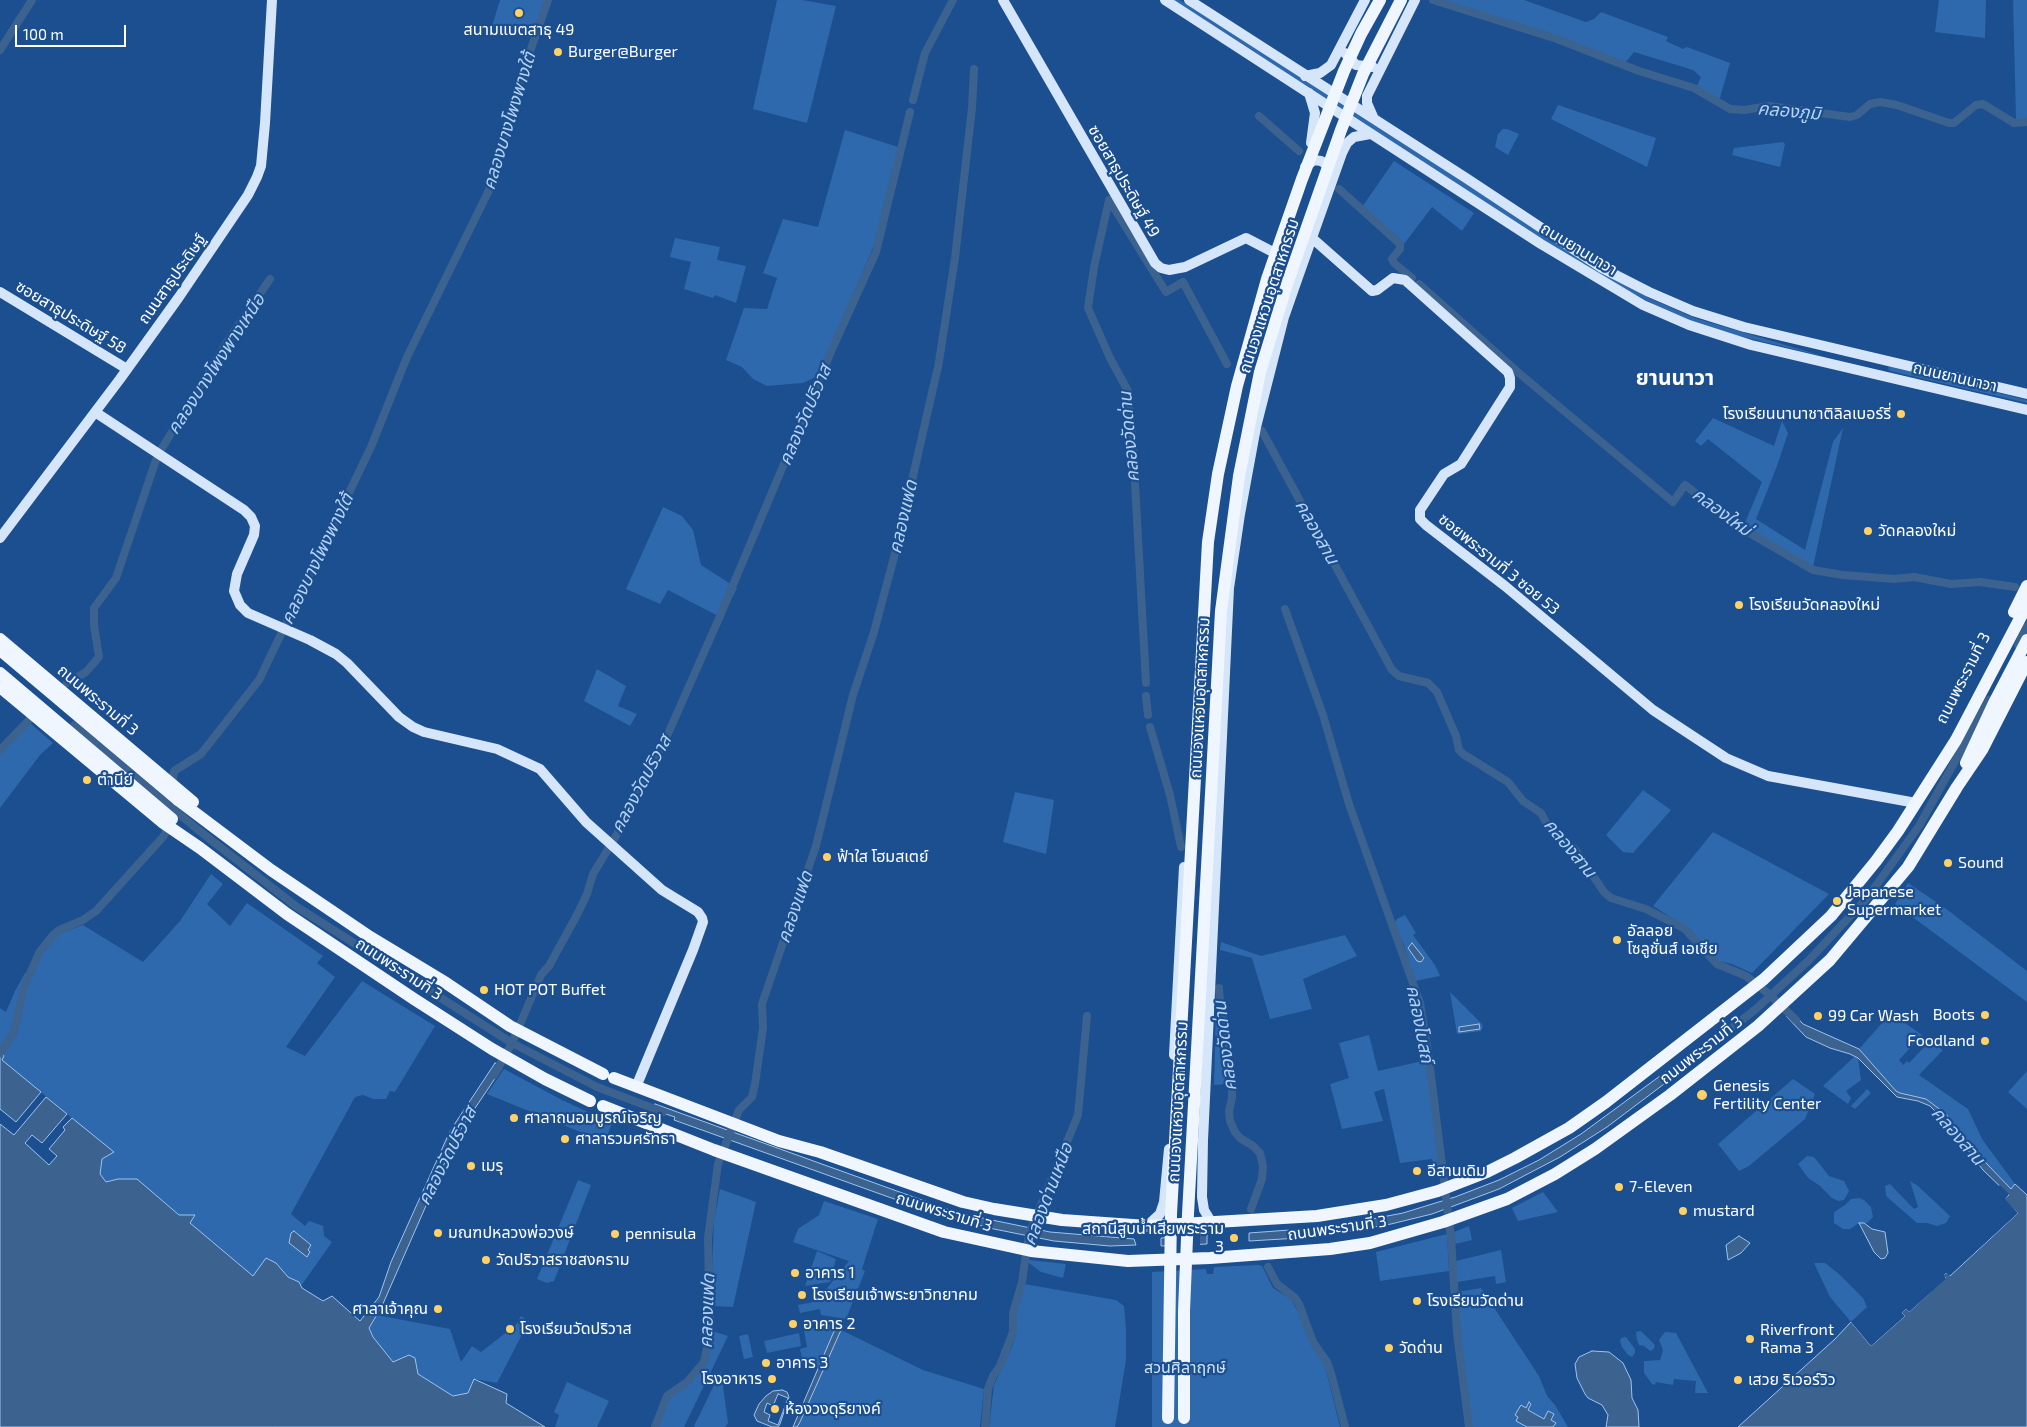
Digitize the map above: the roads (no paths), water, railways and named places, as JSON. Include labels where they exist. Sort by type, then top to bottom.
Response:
[{"type":"main road","name":"ถนนสาธุประดิษฐ์","points":[[0,538],[127,369],[207,258],[257,178],[261,166],[265,123],[272,0]]},
{"type":"main road","name":"ซอยสาธุประดิษฐ์ 49","points":[[1004,0],[1155,263],[1169,270],[1186,267],[1246,238],[1273,252]]},
{"type":"main road","name":"ถนนยานนาวา","points":[[1166,0],[1558,256],[1643,305],[1722,337],[2027,410]]},
{"type":"main road","name":"ถนนยานนาวา","points":[[1188,0],[1602,268],[1634,284],[1707,315],[1778,336],[2027,394]]},
{"type":"main road","points":[[1305,76],[1320,73],[1331,65],[1365,0]]},
{"type":"main road","name":"ถนนวงแหวนอุตสาหกรรม","points":[[1169,1427],[1171,1214],[1208,542],[1217,483],[1237,386],[1267,279],[1302,178],[1344,71],[1361,34],[1380,0]]},
{"type":"main road","name":"ถนนวงแหวนอุตสาหกรรม","points":[[1184,1427],[1184,1310],[1188,1214],[1219,640],[1221,611],[1239,476],[1260,372],[1287,284],[1341,130],[1363,74],[1401,0]]},
{"type":"main road","points":[[1374,119],[1367,103],[1367,96],[1381,65],[1416,0]]},
{"type":"main road","points":[[1345,37],[1344,52],[1356,65],[1372,67],[1381,65]]},
{"type":"main road","name":"ถนนวงแหวนอุตสาหกรรม","points":[[1147,1226],[1160,1214],[1164,1202],[1169,1151],[1194,707],[1209,516],[1225,426],[1245,340],[1273,252],[1305,168],[1315,123],[1315,113],[1309,93]]},
{"type":"main road","name":"ถนนวงแหวนอุตสาหกรรม","points":[[1212,1223],[1204,1210],[1202,1197],[1203,1150],[1229,588],[1256,427],[1282,325],[1332,178],[1347,143],[1354,137],[1370,134]]},
{"type":"main road","points":[[1305,168],[1314,160],[1321,161],[1329,166],[1332,178]]},
{"type":"main road","name":"ซอยพระรามที่ 3 ซอย 53","points":[[1312,238],[1372,291],[1377,290],[1393,278],[1406,280],[1508,372],[1511,382],[1506,394],[1461,464],[1444,474],[1420,510],[1420,519],[1426,525],[1505,586],[1653,710],[1726,758],[1768,776],[1916,803]]},
{"type":"main road","name":"ซอยสาธุประดิษฐ์ 58","points":[[0,292],[127,369]]},
{"type":"main road","points":[[1827,347],[1830,353],[1878,364],[1881,366],[1882,372],[1875,374]]},
{"type":"main road","points":[[95,412],[244,510],[251,517],[255,526],[254,535],[237,574],[234,591],[240,605],[248,613],[310,640],[343,659],[399,717],[413,727],[424,732],[497,749],[540,769],[586,822],[662,890],[698,912],[703,922],[636,1086]]},
{"type":"main road","name":"ถนนพระรามที่ 3","points":[[1928,784],[2027,586]]},
{"type":"main road","name":"ถนนพระรามที่ 3","points":[[0,639],[158,772],[199,816],[271,870],[370,937],[446,983],[510,1026],[608,1076],[779,1141],[820,1152],[963,1202],[1036,1216],[1147,1226],[1317,1216],[1386,1205],[1453,1186],[1509,1161],[1569,1128],[1618,1093],[1751,990],[1831,916],[1876,861],[1956,740],[1982,695],[2027,605]]},
{"type":"main road","name":"ถนนพระรามที่ 3","points":[[1957,786],[1974,744],[2027,640]]},
{"type":"main road","name":"ถนนพระรามที่ 3","points":[[0,650],[180,796]]},
{"type":"main road","points":[[3,689],[4,674],[11,664],[27,662]]},
{"type":"main road","name":"ถนนพระรามที่ 3","points":[[602,1106],[729,1156],[944,1232],[1031,1251],[1128,1261],[1210,1258],[1330,1249],[1370,1243],[1448,1220],[1507,1199],[1584,1157],[1670,1095],[1774,1013],[1830,960],[1896,882],[1930,832],[1957,786],[1982,750],[2027,662]]},
{"type":"main road","name":"ถนนพระรามที่ 3","points":[[0,673],[169,824]]},
{"type":"main road","name":"ถนนพระรามที่ 3","points":[[3,689],[169,824],[287,914],[414,999],[504,1056],[590,1101]]},
{"type":"main road","points":[[1194,707],[1199,696],[1210,694],[1222,698],[1224,707]]},
{"type":"main road","points":[[1169,1151],[1180,1166],[1192,1164],[1198,1160],[1203,1150]]},
{"type":"water","points":[[1412,943],[1424,958],[1421,962],[1417,961],[1408,948]]},
{"type":"water","points":[[1792,1012],[1803,1024],[1859,1049],[1896,1091],[1926,1099],[1946,1114],[1964,1140],[2011,1189],[2015,1184],[2027,1195],[2027,1427],[1738,1427],[1835,1339],[1851,1322],[1871,1346],[1905,1316],[1902,1313],[1906,1309],[1909,1312],[1946,1278],[1943,1276],[1946,1273],[1950,1276],[2018,1213],[2004,1199],[2009,1195],[1983,1170],[1948,1124],[1930,1106],[1918,1101],[1897,1097],[1858,1058],[1806,1037],[1786,1016]]},
{"type":"water","points":[[1479,1024],[1480,1029],[1459,1032],[1459,1027]]},
{"type":"water","points":[[0,1050],[4,1056],[2,1060],[41,1092],[16,1122],[0,1109]]},
{"type":"water","points":[[1679,1062],[1684,1069],[1607,1127],[1560,1157],[1499,1189],[1432,1214],[1391,1224],[1316,1237],[1249,1241],[1249,1233],[1330,1227],[1403,1213],[1455,1197],[1499,1180],[1539,1160],[1581,1134]]},
{"type":"water","points":[[495,1063],[502,1068],[457,1135],[382,1306],[369,1328],[373,1337],[393,1362],[409,1355],[415,1358],[418,1374],[453,1396],[468,1393],[474,1379],[507,1394],[506,1403],[545,1427],[0,1427],[0,1124],[14,1135],[46,1097],[67,1114],[42,1143],[32,1135],[25,1143],[49,1165],[57,1156],[49,1149],[65,1130],[63,1127],[72,1118],[114,1152],[102,1159],[100,1174],[106,1182],[118,1179],[137,1179],[179,1215],[195,1215],[190,1223],[253,1276],[266,1258],[276,1263],[288,1277],[299,1282],[302,1288],[323,1301],[332,1296],[360,1321],[379,1297],[391,1262],[450,1131]]},
{"type":"water","points":[[655,1104],[958,1213],[1050,1232],[1134,1239],[1136,1245],[1110,1246],[1054,1241],[989,1228],[922,1209],[674,1120],[675,1117],[653,1110]]},
{"type":"water","points":[[1859,1223],[1864,1223],[1872,1229],[1885,1232],[1888,1253],[1885,1258],[1881,1259],[1874,1252]]},
{"type":"water","points":[[294,1231],[311,1245],[307,1257],[289,1243],[291,1233]]},
{"type":"water","points":[[1207,1235],[1207,1244],[1161,1246],[1161,1238]]},
{"type":"water","points":[[1739,1236],[1750,1243],[1741,1253],[1728,1260],[1726,1245]]},
{"type":"water","points":[[835,1329],[841,1330],[800,1422],[797,1427],[793,1427]]},
{"type":"water","points":[[1592,1351],[1609,1352],[1623,1363],[1631,1380],[1632,1398],[1638,1410],[1639,1427],[1606,1427],[1608,1415],[1602,1405],[1588,1398],[1585,1394],[1577,1378],[1575,1364],[1579,1357]]},
{"type":"water","points":[[782,1390],[787,1392],[789,1397],[778,1427],[772,1427],[757,1421],[754,1415],[759,1404],[773,1391]],"holes":[[[778,1394],[788,1398],[778,1425],[768,1421],[770,1415],[764,1412],[767,1403],[773,1406]]]},
{"type":"water","points":[[1529,1402],[1531,1404],[1528,1410],[1544,1419],[1548,1411],[1554,1414],[1551,1420],[1556,1423],[1553,1427],[1527,1427],[1516,1421],[1518,1417],[1515,1415],[1521,1405],[1526,1408]]},
{"type":"waterway","points":[[0,50],[32,0]]},
{"type":"waterway","name":"คลองบางโพงพางใต้","points":[[0,1053],[14,1032],[24,987],[39,953],[59,930],[83,920],[96,911],[163,837],[166,832],[174,771],[201,754],[259,680],[371,447],[407,357],[493,182],[516,92],[548,0]]},
{"type":"waterway","name":"คลองวัดปริวาส","points":[[913,100],[925,53],[953,0]]},
{"type":"waterway","name":"คลองภูมิ","points":[[1433,0],[1557,39],[1639,71],[1694,88],[1730,109],[1744,110],[1769,106],[1850,117],[1857,115],[1870,104],[1880,102],[1897,105],[1949,123],[1954,123],[1976,105],[1983,104],[2014,123],[2027,122]]},
{"type":"waterway","name":"คลองแฟด","points":[[938,368],[955,258],[972,108],[974,69]]},
{"type":"waterway","name":"คลองวัดปริวาส","points":[[494,1075],[512,1043],[541,975],[549,966],[578,913],[587,894],[593,874],[616,836],[667,736],[720,616],[833,347],[876,252],[910,112]]},
{"type":"waterway","name":"คลองใหม่","points":[[1259,116],[1299,151]]},
{"type":"waterway","name":"คลองใหม่","points":[[1339,189],[1400,244],[1400,249],[1392,259],[1394,263],[1412,278]]},
{"type":"waterway","name":"คลองวัดด่าน","points":[[1109,200],[1094,267],[1088,308],[1110,358],[1128,391],[1133,447],[1146,683]]},
{"type":"waterway","name":"คลองสาน","points":[[1109,200],[1166,292],[1183,282],[1227,364]]},
{"type":"waterway","name":"คลองบางโพงพางเหนือ","points":[[162,448],[227,342],[270,279]]},
{"type":"waterway","name":"คลองใหม่","points":[[1419,284],[1520,374],[1673,502],[1685,485],[1739,527],[1813,570],[1843,575],[1894,579],[1914,577],[1951,584],[1980,582],[2015,587]]},
{"type":"waterway","name":"คลองแฟด","points":[[655,1427],[667,1396],[687,1382],[704,1362],[710,1334],[708,1238],[718,1164],[739,1110],[752,1097],[763,1028],[762,1004],[816,846],[853,695],[874,632],[897,546],[937,371]]},
{"type":"waterway","name":"คลองสาน","points":[[1262,431],[1392,670],[1399,676],[1428,683],[1437,692],[1456,736],[1459,750],[1508,782],[1523,801],[1541,813],[1550,830],[1575,849],[1604,892],[1611,898],[1646,909],[1685,929],[1717,964],[1746,976],[1770,995],[1796,1020]]},
{"type":"waterway","name":"คลองบางโพงพางเหนือ","points":[[67,683],[86,672],[99,657],[94,625],[94,608],[116,578],[156,460]]},
{"type":"waterway","name":"คลองโบสถ์","points":[[1285,609],[1323,715],[1349,804],[1420,1003],[1451,1237],[1457,1333],[1469,1427]]},
{"type":"waterway","points":[[2018,645],[2027,627]]},
{"type":"waterway","name":"คลองวัดด่าน","points":[[1146,696],[1148,715]]},
{"type":"waterway","points":[[1675,1072],[1756,1009],[1809,960],[1867,898],[1919,826],[1989,700]]},
{"type":"waterway","name":"คลองบางโพงพางเหนือ","points":[[0,750],[28,721]]},
{"type":"waterway","points":[[74,725],[197,829],[297,907],[512,1043],[597,1087],[663,1112]]},
{"type":"waterway","name":"คลองวัดด่าน","points":[[1150,727],[1170,795],[1181,847]]},
{"type":"waterway","name":"คลองวัดด่าน","points":[[1219,988],[1222,1032],[1232,1077],[1230,1121],[1240,1138],[1260,1153],[1263,1166],[1262,1179],[1251,1209]]},
{"type":"waterway","name":"คลองด่านเหนือ","points":[[985,1427],[988,1389],[993,1376],[1000,1366],[1013,1332],[1013,1313],[1022,1282],[1029,1234],[1078,1115],[1087,1016]]},
{"type":"waterway","name":"คลองวัดด่าน","points":[[1268,1267],[1277,1284],[1295,1298],[1299,1304],[1313,1342],[1327,1362],[1345,1427]]},
{"type":"place","name":"สนามแบตสาธุ 49","points":[[519,13]]},
{"type":"place","name":"Burger@Burger","points":[[558,52]]},
{"type":"place","name":"โรงเรียนนานาชาติลิลเบอร์รี่","points":[[1901,414]]},
{"type":"place","name":"วัดคลองใหม่","points":[[1868,531]]},
{"type":"place","name":"โรงเรียนวัดคลองใหม่","points":[[1739,605]]},
{"type":"place","name":"ตำนีย์","points":[[87,780]]},
{"type":"place","name":"ฟ้าใส โฮมสเตย์","points":[[827,857]]},
{"type":"place","name":"Sound","points":[[1948,863]]},
{"type":"place","name":"Japanese Supermarket","points":[[1837,901]]},
{"type":"place","name":"อัลลอย โซลูชั่นส์ เอเชีย","points":[[1617,940]]},
{"type":"place","name":"HOT POT Buffet","points":[[484,990]]},
{"type":"place","name":"Boots","points":[[1985,1015]]},
{"type":"place","name":"99 Car Wash","points":[[1818,1016]]},
{"type":"place","name":"Foodland","points":[[1985,1041]]},
{"type":"place","name":"Genesis Fertility Center","points":[[1702,1095]]},
{"type":"place","name":"ศาลาถนอมบูรณ์เจริญ","points":[[514,1118]]},
{"type":"place","name":"ศาลารวมศรัทธา","points":[[565,1139]]},
{"type":"place","name":"เมรุ","points":[[471,1166]]},
{"type":"place","name":"อีสานเดิม","points":[[1417,1171]]},
{"type":"place","name":"7-Eleven","points":[[1619,1187]]},
{"type":"place","name":"mustard","points":[[1683,1211]]},
{"type":"place","name":"มณฑปหลวงพ่อวงษ์","points":[[438,1233]]},
{"type":"place","name":"pennisula","points":[[615,1234]]},
{"type":"place","name":"สถานีสูบน้ำเสียพระราม 3","points":[[1234,1238]]},
{"type":"place","name":"วัดปริวาสราชสงคราม","points":[[486,1260]]},
{"type":"place","name":"อาคาร 1","points":[[795,1273]]},
{"type":"place","name":"โรงเรียนเจ้าพระยาวิทยาคม","points":[[802,1295]]},
{"type":"place","name":"โรงเรียนวัดด่าน","points":[[1417,1301]]},
{"type":"place","name":"ศาลาเจ้าคุณ","points":[[438,1309]]},
{"type":"place","name":"อาคาร 2","points":[[793,1324]]},
{"type":"place","name":"โรงเรียนวัดปริวาส","points":[[510,1329]]},
{"type":"place","name":"Riverfront Rama 3","points":[[1750,1339]]},
{"type":"place","name":"วัดด่าน","points":[[1389,1348]]},
{"type":"place","name":"อาคาร 3","points":[[766,1363]]},
{"type":"place","name":"โรงอาหาร","points":[[772,1379]]},
{"type":"place","name":"เสวย ริเวอร์วิว","points":[[1738,1380]]},
{"type":"place","name":"ห้องวงดุริยางค์","points":[[775,1409]]},
{"type":"district","name":"ยานนาวา","points":[[1675,378]]},
{"type":"park label","name":"สวนศิลาฤกษ์","points":[[1185,1368]]}]
